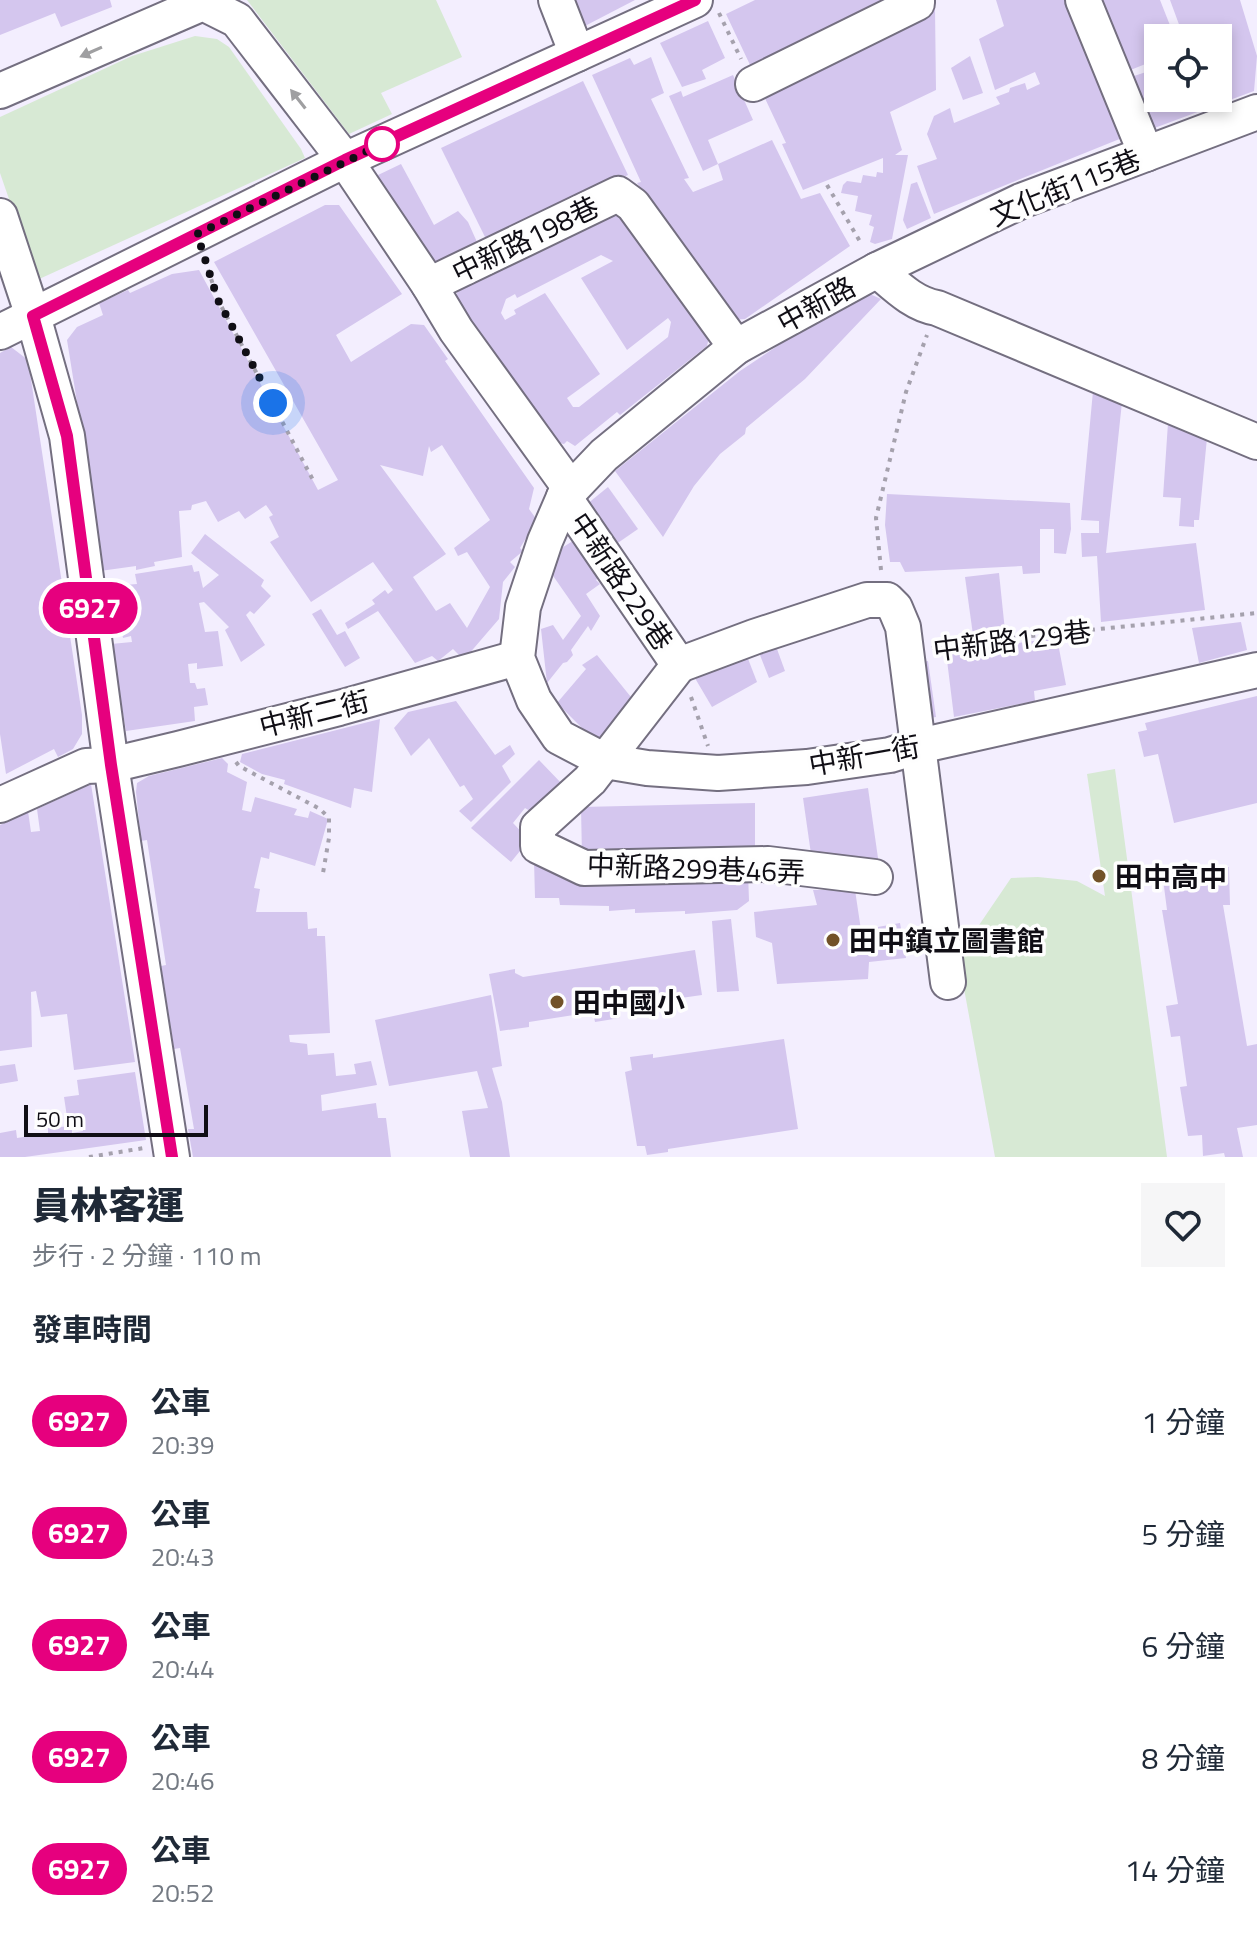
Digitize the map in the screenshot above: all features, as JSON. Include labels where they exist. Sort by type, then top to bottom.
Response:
[{"type":"street","points":[[556,0],[577,54]]},
{"type":"street","points":[[0,332],[345,160],[695,0]]},
{"type":"street","points":[[753,84],[917,3],[917,0]]},
{"type":"street","points":[[1083,0],[1146,154]]},
{"type":"street","name":"中新路229巷","points":[[0,91],[203,3],[237,20],[345,160],[679,665]]},
{"type":"street","name":"文化街115巷","points":[[877,270],[1021,201],[1257,112]]},
{"type":"street","name":"中新路198巷","points":[[429,285],[618,194],[633,205],[736,347]]},
{"type":"street","points":[[0,216],[33,316],[67,436],[111,765],[171,1151]]},
{"type":"street","name":"中新路","points":[[517,658],[523,607],[545,541],[567,493],[604,455],[736,347],[877,270],[903,292],[927,306],[1257,442]]},
{"type":"street","points":[[605,761],[679,665],[754,637],[867,600],[887,600],[895,608],[903,627],[906,653]]},
{"type":"street","name":"中新路129巷","points":[[906,653],[948,982]]},
{"type":"street","name":"中新二街","points":[[0,805],[86,766],[111,765],[339,708],[517,658]]},
{"type":"street","name":"中新一街","points":[[517,658],[534,700],[559,737],[605,761],[647,768],[718,773],[807,767],[890,755],[1257,670]]},
{"type":"street","name":"中新路299巷46弄","points":[[605,761],[590,780],[538,827],[538,846],[584,868],[768,864],[875,877]]},
{"type":"path","points":[[713,0],[753,84]]},
{"type":"path","points":[[827,185],[877,270]]},
{"type":"path","points":[[197,234],[218,300],[313,480]]},
{"type":"path","points":[[887,600],[876,518],[906,392],[937,308]]},
{"type":"path","name":"中新路129巷","points":[[906,653],[981,641],[1257,613]]},
{"type":"path","points":[[679,665],[718,773]]},
{"type":"path","points":[[218,738],[239,766],[320,809],[329,818],[323,873]]},
{"type":"path","points":[[89,1157],[171,1151]]},
{"type":"green space","points":[[247,0],[436,0],[462,57],[381,93],[392,114],[349,134]]},
{"type":"green space","points":[[195,36],[217,39],[229,47],[305,158],[37,280],[0,173],[0,117],[132,56]]},
{"type":"green space","points":[[1115,769],[1167,1157],[995,1157],[958,956],[1011,878],[1077,881],[1105,896],[1087,774]]},
{"type":"building","points":[[0,0],[110,0],[112,7],[61,27],[55,13],[0,35]]},
{"type":"building","points":[[571,0],[635,0],[583,27]]},
{"type":"building","points":[[755,0],[892,0],[846,22],[844,18],[831,25],[834,31],[751,67],[726,14]]},
{"type":"building","points":[[996,0],[1077,0],[1103,67],[1091,72],[1103,68],[1127,136],[934,214],[917,166],[937,159],[927,134],[934,116],[950,108],[954,123],[1000,104],[996,97],[1009,92],[1010,88],[1025,83],[1027,90],[1040,84],[1035,72],[995,90],[979,39],[1004,26]]},
{"type":"building","points":[[1094,0],[1160,0],[1169,24],[1144,24],[1144,65],[1123,73]]},
{"type":"building","points":[[1170,0],[1240,0],[1257,56],[1254,91],[1232,99],[1232,24],[1179,24]]},
{"type":"building","points":[[935,9],[936,90],[890,112],[902,150],[895,155],[908,155],[892,239],[875,244],[870,242],[874,227],[869,225],[872,215],[855,211],[858,196],[841,193],[847,181],[861,183],[863,175],[876,177],[877,172],[883,173],[883,158],[803,190],[782,144],[786,143],[761,90]]},
{"type":"building","points":[[708,21],[725,58],[702,70],[706,79],[682,87],[660,43]]},
{"type":"building","points":[[970,56],[983,93],[963,100],[951,68]]},
{"type":"building","points":[[651,57],[664,93],[651,99],[689,178],[684,179],[693,192],[723,180],[718,164],[772,140],[801,199],[820,193],[850,246],[745,319],[732,320],[637,183],[641,182],[592,75],[630,58],[634,65]]},
{"type":"building","points":[[1144,73],[1144,112],[1197,112],[1149,130],[1128,78]]},
{"type":"building","points":[[733,75],[753,120],[708,140],[718,164],[703,171],[669,96],[681,91],[683,97]]},
{"type":"building","points":[[583,81],[628,175],[486,239],[441,148]]},
{"type":"building","points":[[401,164],[434,225],[458,211],[468,222],[477,242],[435,270],[376,176]]},
{"type":"building","points":[[917,182],[931,218],[907,229],[903,220],[911,184]]},
{"type":"building","points":[[325,205],[339,205],[402,294],[336,335],[351,362],[411,324],[424,325],[448,359],[445,361],[534,488],[529,509],[537,520],[520,548],[523,551],[510,562],[515,567],[503,582],[499,619],[468,655],[461,657],[453,649],[438,661],[432,656],[415,663],[378,611],[348,629],[345,623],[375,604],[372,600],[385,590],[388,594],[393,590],[373,562],[311,602],[270,542],[279,537],[269,517],[273,515],[266,505],[245,519],[239,511],[218,522],[206,501],[192,505],[191,510],[179,511],[182,557],[154,562],[155,566],[136,570],[136,566],[100,571],[89,477],[67,340],[77,327],[103,315],[99,303],[128,290],[130,293],[172,274],[199,270],[318,490],[338,480],[214,262]],"holes":[[[442,445],[490,520],[454,548],[458,556],[467,552],[490,587],[467,628],[450,603],[436,611],[413,577],[446,554],[380,465],[423,476],[429,446],[431,452]]]},
{"type":"building","points":[[608,211],[622,216],[711,329],[707,346],[620,415],[617,412],[575,446],[567,441],[564,444],[555,442],[455,300],[461,279]],"holes":[[[601,255],[613,261],[581,278],[627,350],[668,318],[671,322],[668,337],[579,407],[573,407],[567,398],[600,374],[545,293],[514,310],[516,314],[505,320],[501,313],[506,299],[515,294],[517,298]]]},
{"type":"building","points":[[861,290],[881,299],[805,379],[720,454],[694,486],[663,537],[615,471],[740,371]]},
{"type":"building","points":[[11,347],[28,360],[82,715],[82,734],[73,749],[58,757],[54,749],[6,774],[0,734],[0,353]]},
{"type":"building","points":[[1093,391],[1122,402],[1106,553],[1196,543],[1205,610],[1101,622],[1097,556],[1082,557],[1081,533],[1099,533],[1099,521],[1081,520]]},
{"type":"building","points":[[1168,423],[1207,438],[1199,520],[1194,520],[1194,527],[1179,526],[1181,498],[1163,497]]},
{"type":"building","points":[[608,487],[638,529],[609,549],[581,509]]},
{"type":"building","points":[[887,494],[1070,503],[1071,529],[1066,554],[1054,553],[1054,529],[1040,529],[1040,573],[1023,574],[1022,566],[905,572],[900,562],[890,562],[885,525]]},
{"type":"building","points":[[205,534],[264,580],[261,586],[271,596],[254,614],[250,611],[246,615],[265,645],[241,662],[225,630],[229,627],[204,602],[199,603],[205,632],[218,631],[223,666],[197,669],[197,663],[188,664],[190,683],[195,683],[197,689],[205,688],[208,705],[194,707],[195,721],[126,731],[111,644],[132,642],[131,636],[123,638],[116,593],[125,592],[124,585],[137,584],[135,574],[192,565],[194,572],[199,571],[203,588],[219,575],[191,553]]},
{"type":"building","points":[[579,537],[602,574],[596,580],[600,584],[586,594],[600,616],[591,631],[588,626],[571,650],[573,655],[547,683],[541,629],[553,625],[563,640],[581,616],[549,570],[559,554],[557,551]]},
{"type":"building","points":[[999,573],[1005,631],[973,635],[965,577]]},
{"type":"building","points":[[321,609],[337,635],[345,631],[360,658],[345,667],[312,614]]},
{"type":"building","points":[[1241,622],[1247,650],[1199,663],[1192,628]]},
{"type":"building","points":[[773,638],[785,671],[769,678],[756,645]]},
{"type":"building","points":[[1057,638],[1066,685],[1034,691],[1035,701],[954,717],[946,652]]},
{"type":"building","points":[[745,651],[757,682],[712,707],[689,668]]},
{"type":"building","points":[[597,655],[639,707],[600,738],[587,733],[557,703],[586,669],[582,665]]},
{"type":"building","points":[[928,661],[936,717],[923,719],[911,664]]},
{"type":"building","points":[[1257,696],[1257,803],[1174,823],[1158,754],[1144,757],[1138,732],[1147,730],[1145,723]]},
{"type":"building","points":[[456,701],[495,755],[510,745],[515,754],[502,766],[511,782],[471,822],[459,811],[473,799],[464,785],[460,787],[429,738],[411,756],[394,728],[408,712]]},
{"type":"building","points":[[380,719],[372,792],[354,788],[351,808],[284,784],[285,780],[262,774],[240,762],[242,754]]},
{"type":"building","points":[[222,758],[228,764],[227,772],[247,782],[242,810],[251,812],[255,797],[297,809],[294,815],[308,818],[310,811],[328,819],[315,866],[270,852],[269,859],[261,857],[254,888],[260,889],[256,912],[307,912],[308,929],[317,928],[317,936],[325,936],[330,1033],[289,1035],[290,1042],[307,1044],[308,1055],[334,1053],[336,1076],[356,1074],[354,1064],[371,1061],[377,1085],[321,1095],[322,1111],[376,1103],[378,1118],[386,1118],[391,1157],[193,1157],[188,1129],[194,1129],[180,1048],[174,1049],[161,966],[166,965],[147,840],[141,841],[136,792],[137,783],[149,776]]},
{"type":"building","points":[[539,760],[564,786],[535,814],[525,808],[513,823],[529,840],[511,862],[471,828]]},
{"type":"building","points":[[91,784],[135,1062],[74,1070],[67,1014],[41,1017],[36,991],[31,992],[32,1047],[0,1051],[0,825],[28,811],[31,832],[40,831],[37,809]]},
{"type":"building","points":[[868,788],[879,865],[813,868],[803,798]]},
{"type":"building","points":[[755,803],[755,853],[582,857],[581,807]]},
{"type":"building","points":[[534,860],[748,872],[749,901],[737,910],[685,914],[685,911],[635,913],[635,909],[609,911],[609,906],[560,905],[559,898],[535,898]]},
{"type":"building","points":[[1229,867],[1230,905],[1223,905],[1247,1046],[1257,1044],[1257,1125],[1237,1128],[1243,1157],[1225,1157],[1224,1153],[1203,1156],[1202,1135],[1188,1136],[1180,1087],[1187,1086],[1180,1036],[1171,1037],[1166,1006],[1178,1004],[1162,910],[1167,910],[1163,879]]},
{"type":"building","name":"田中鎮立圖書館","points":[[813,890],[855,890],[861,930],[900,923],[906,958],[869,962],[868,979],[777,984],[772,943],[756,937],[754,912],[817,905]]},
{"type":"building","points":[[731,919],[739,991],[717,992],[712,921]]},
{"type":"building","points":[[695,950],[702,995],[618,1007],[620,1018],[595,1022],[593,1012],[529,1022],[529,1027],[500,1031],[489,974],[515,969],[515,973],[523,977]]},
{"type":"building","points":[[491,995],[502,1066],[492,1068],[502,1102],[510,1157],[470,1157],[462,1111],[488,1108],[477,1071],[389,1086],[375,1020]]},
{"type":"building","points":[[784,1039],[798,1129],[647,1155],[645,1146],[637,1146],[625,1072],[632,1070],[630,1057],[653,1054],[653,1058]]},
{"type":"building","points":[[15,1064],[18,1081],[0,1084],[0,1066]]},
{"type":"building","points":[[135,1072],[146,1140],[25,1157],[0,1157],[0,1133],[16,1130],[17,1138],[48,1133],[48,1128],[72,1126],[72,1133],[83,1131],[81,1115],[67,1117],[64,1097],[79,1095],[77,1080]]},
{"type":"bus line","name":"6927","points":[[172,1157],[111,765],[67,436],[33,316],[345,160],[695,0]]},
{"type":"place","name":"田中高中","points":[[1099,876]]},
{"type":"place","name":"田中鎮立圖書館","points":[[833,940]]},
{"type":"place","name":"田中國小","points":[[557,1002]]},
{"type":"route","points":[[273,403],[218,300],[197,234],[382,144]]}]
